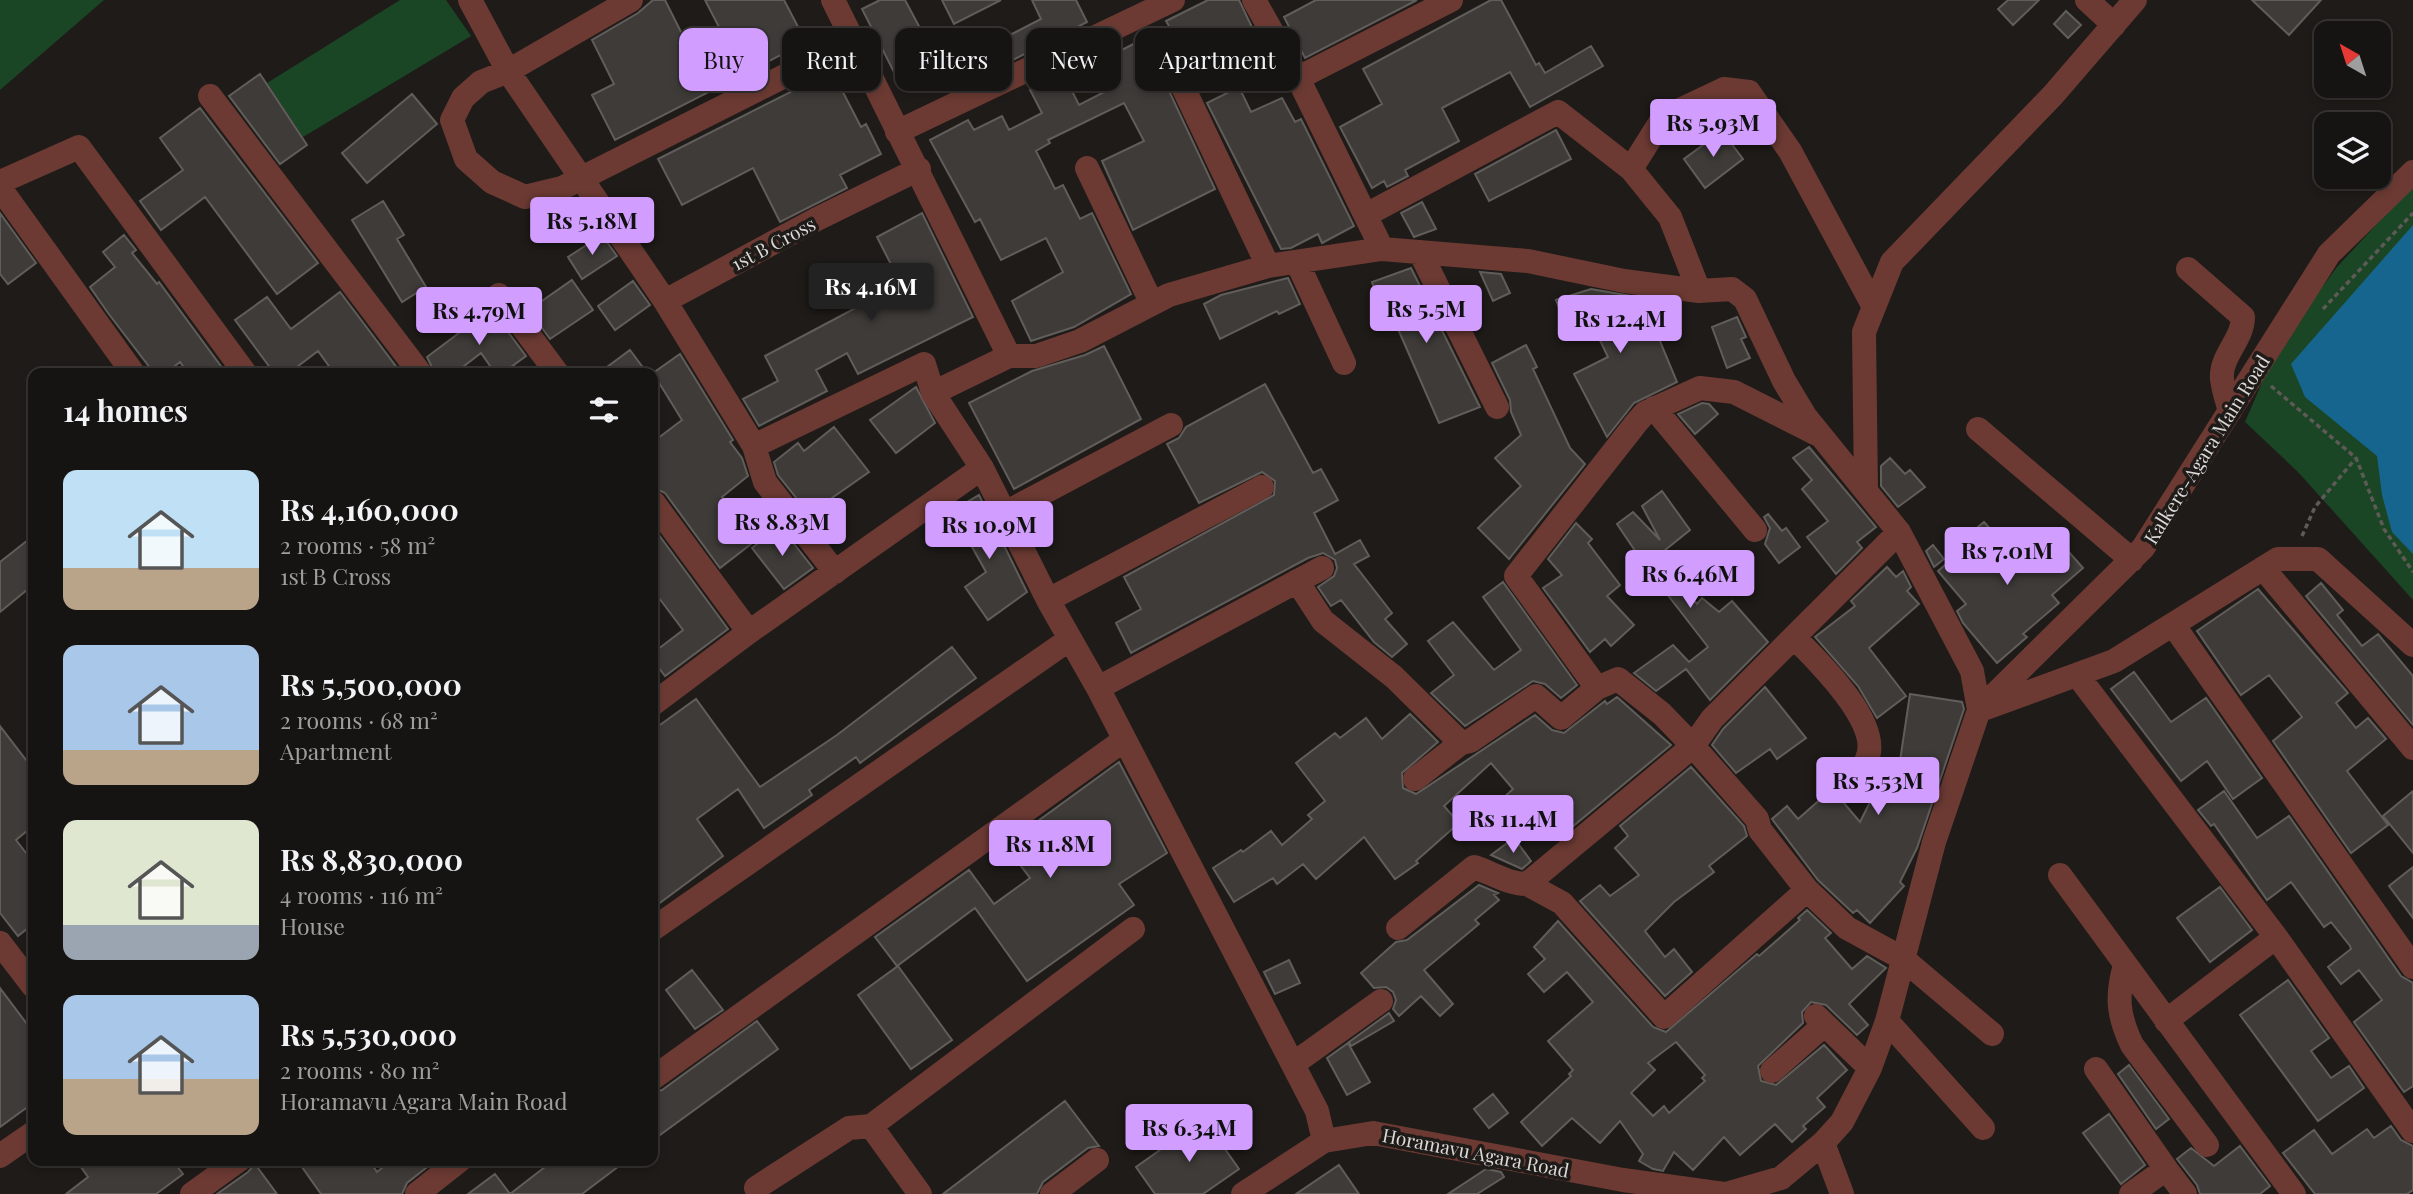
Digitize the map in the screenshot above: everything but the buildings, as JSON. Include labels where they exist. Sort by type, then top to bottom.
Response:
[{"type":"street","points":[[470,0],[508,71],[584,177],[665,300],[754,446],[765,482],[835,572]]},
{"type":"street","points":[[631,0],[508,71],[481,82],[463,98],[452,120],[466,159],[492,182],[525,197],[562,188],[782,77]]},
{"type":"street","points":[[897,132],[1173,0]]},
{"type":"street","points":[[1254,0],[1270,28]]},
{"type":"street","points":[[1300,77],[1451,0]]},
{"type":"street","points":[[2087,0],[2114,24]]},
{"type":"street","points":[[1866,491],[1864,332],[1892,262],[2053,95],[2135,0]]},
{"type":"street","points":[[835,1],[846,28]]},
{"type":"street","points":[[1300,82],[1382,249]]},
{"type":"street","points":[[1631,169],[1663,118],[1724,89],[1748,92],[1790,151],[1874,307]]},
{"type":"street","points":[[876,91],[919,169],[1009,356]]},
{"type":"street","points":[[1185,91],[1268,266]]},
{"type":"street","points":[[210,96],[416,368]]},
{"type":"street","points":[[1366,215],[1558,112],[1631,169],[1670,217],[1699,291]]},
{"type":"street","points":[[0,182],[79,147],[240,368]]},
{"type":"street","points":[[1087,168],[1152,304]]},
{"type":"street","name":"1st B Cross","points":[[665,300],[817,219],[919,169]]},
{"type":"street","name":"Kalkere-Agara Main Road","points":[[1979,710],[2143,548],[2329,254],[2413,172]]},
{"type":"street","points":[[0,188],[129,368]]},
{"type":"street","points":[[933,393],[1009,356],[1036,356],[1080,341],[1169,295],[1268,266],[1382,249],[1528,261],[1624,281],[1699,291],[1732,289],[1745,299],[1784,381],[1820,435],[1899,532],[1972,671],[1979,710],[1934,842],[1887,1021],[1870,1068],[1842,1122],[1823,1143],[1842,1194]]},
{"type":"street","points":[[1420,252],[1497,407]]},
{"type":"street","points":[[1297,262],[1344,363]]},
{"type":"street","points":[[2188,269],[2243,317],[2243,331],[2230,350],[2221,377],[2230,411]]},
{"type":"street","points":[[499,295],[553,368]]},
{"type":"street","points":[[754,446],[924,364],[933,393],[982,468],[1048,600],[1098,688],[1293,1064],[1317,1111],[1324,1141]]},
{"type":"street","points":[[1597,688],[1516,576],[1637,422],[1654,408],[1700,388],[1734,392],[1820,435]]},
{"type":"street","points":[[1654,408],[1755,530]]},
{"type":"street","points":[[1005,513],[1171,425]]},
{"type":"street","points":[[1978,429],[2132,561]]},
{"type":"street","points":[[658,697],[982,468]]},
{"type":"street","points":[[1048,600],[1262,487]]},
{"type":"street","points":[[658,509],[749,632]]},
{"type":"street","points":[[1527,884],[1693,746],[1712,719],[1899,532]]},
{"type":"street","points":[[1979,710],[2114,661],[2278,559],[2318,559],[2413,645]]},
{"type":"street","points":[[1098,688],[1322,568]]},
{"type":"street","points":[[2263,568],[2413,748]]},
{"type":"street","points":[[1297,581],[1323,621],[1394,677],[1461,743]]},
{"type":"street","points":[[2174,626],[2413,967]]},
{"type":"street","points":[[1795,638],[1864,718],[1869,750],[1867,760],[1852,778]]},
{"type":"street","points":[[658,926],[1070,639]]},
{"type":"street","points":[[2078,676],[2276,937],[2413,1131]]},
{"type":"street","points":[[1415,779],[1461,743],[1470,741],[1536,696],[1561,718],[1597,688],[1618,679],[1662,714],[1693,746],[1757,819],[1760,830],[1807,890],[1847,928],[1902,958],[1992,1034]]},
{"type":"street","points":[[658,1074],[1124,740]]},
{"type":"street","points":[[1398,928],[1474,867],[1502,876],[1512,884],[1527,884],[1562,903],[1664,1017],[1807,890]]},
{"type":"street","points":[[2060,875],[2294,1194]]},
{"type":"street","points":[[756,1188],[849,1128],[871,1126],[1133,929]]},
{"type":"street","points":[[2166,1021],[2276,937]]},
{"type":"street","points":[[0,943],[28,979]]},
{"type":"street","points":[[2126,965],[2119,987],[2118,1010],[2124,1028],[2132,1045],[2207,1145]]},
{"type":"street","points":[[1293,1064],[1381,1001]]},
{"type":"street","points":[[1772,1070],[1820,1021],[1870,1068]]},
{"type":"street","points":[[1887,1021],[1983,1128]]},
{"type":"street","points":[[2096,1069],[2185,1194]]},
{"type":"street","points":[[871,1126],[920,1194]]},
{"type":"street","name":"Horamavu Agara Road","points":[[1243,1194],[1324,1141],[1373,1133],[1623,1180],[1725,1194],[1782,1178],[1823,1143]]},
{"type":"street","points":[[0,1156],[28,1136]]},
{"type":"street","points":[[1052,1194],[1097,1160]]},
{"type":"street","points":[[192,1194],[231,1166]]},
{"type":"street","points":[[417,1194],[452,1166]]},
{"type":"street","points":[[2131,1194],[2166,1169]]},
{"type":"path","points":[[2322,310],[2413,214]]},
{"type":"path","points":[[2274,377],[2271,386],[2356,458],[2384,529],[2413,572]]},
{"type":"path","points":[[2291,559],[2315,507],[2356,458]]},
{"type":"green space","points":[[0,0],[104,0],[0,90]]},
{"type":"green space","points":[[400,0],[446,0],[471,36],[303,137],[267,83]]},
{"type":"green space","points":[[2413,185],[2413,600],[2298,472],[2245,422],[2276,350],[2337,267]]},
{"type":"water","points":[[2413,225],[2413,554],[2392,532],[2382,495],[2377,456],[2305,397],[2291,364]]}]
